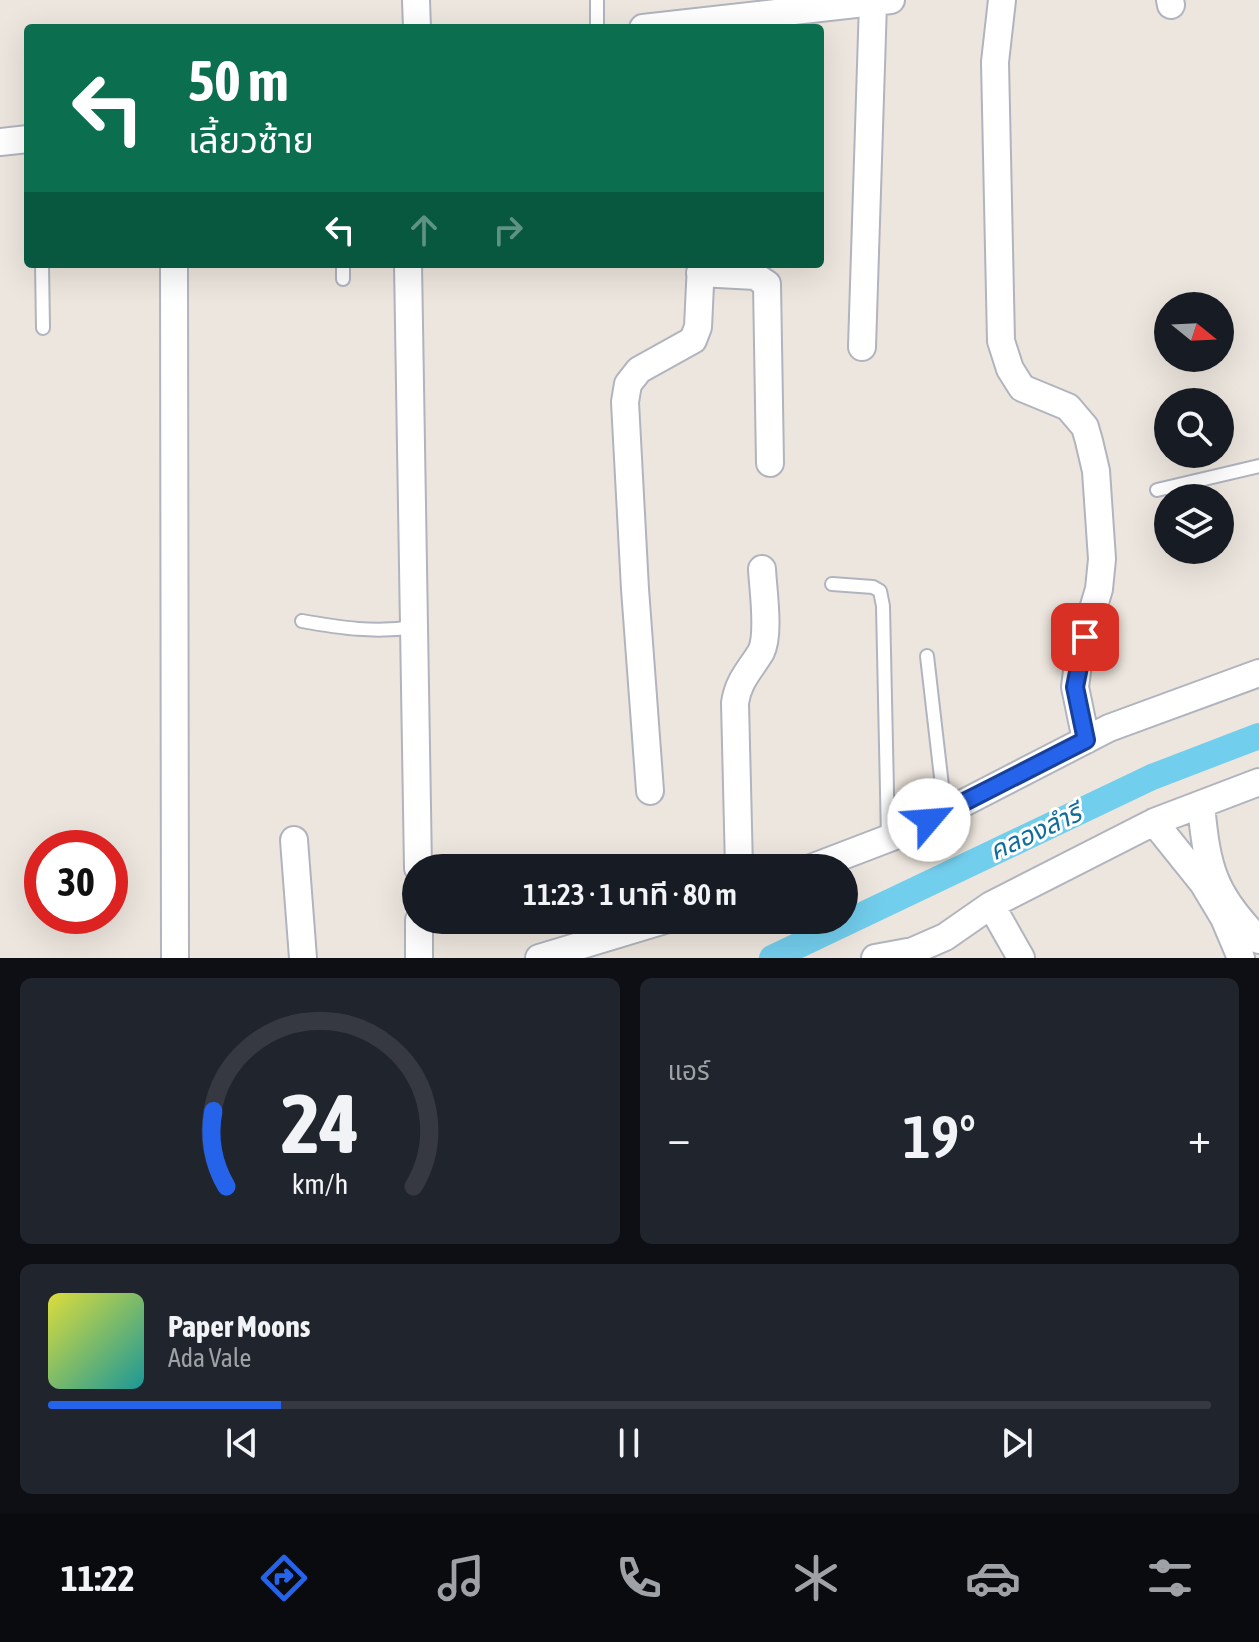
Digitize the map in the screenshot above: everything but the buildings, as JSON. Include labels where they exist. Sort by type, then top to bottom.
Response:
[{"type":"street","points":[[416,0],[417,24]]},
{"type":"street","points":[[1002,0],[995,62],[1001,341],[1010,369],[1022,388],[1068,407],[1077,415],[1085,427],[1096,471],[1102,559],[1099,589],[1079,656],[1075,687],[1086,740]]},
{"type":"street","points":[[668,24],[882,2],[862,347]]},
{"type":"street","points":[[0,142],[24,139]]},
{"type":"street","points":[[174,268],[175,958]]},
{"type":"street","points":[[408,268],[418,854]]},
{"type":"street","points":[[650,791],[625,402],[628,384],[639,370],[693,340],[698,327],[700,269],[755,276],[767,284],[770,463]]},
{"type":"street","points":[[739,854],[735,703],[737,689],[762,651],[765,635],[762,569]]},
{"type":"street","points":[[847,854],[945,812],[1109,728],[1259,673]]},
{"type":"street","points":[[875,958],[914,955],[991,905],[1154,822],[1259,782]]},
{"type":"street","points":[[1201,805],[1206,857],[1216,894],[1241,958]]},
{"type":"street","points":[[1154,822],[1203,883],[1259,940]]},
{"type":"street","points":[[294,840],[303,958]]},
{"type":"street","points":[[991,905],[1021,958]]},
{"type":"street","points":[[419,934],[419,958]]},
{"type":"street","points":[[539,958],[619,934]]},
{"type":"lane","points":[[597,0],[597,24]]},
{"type":"lane","points":[[42,268],[43,328]]},
{"type":"lane","points":[[343,268],[343,279]]},
{"type":"lane","points":[[1182,484],[1259,466]]},
{"type":"lane","points":[[832,584],[873,587],[880,591],[883,606],[888,838]]},
{"type":"lane","points":[[302,621],[384,632],[414,627]]},
{"type":"lane","points":[[927,656],[945,812]]},
{"type":"waterway","name":"คลองลำรี","points":[[772,958],[1152,777],[1259,736]]},
{"type":"route","points":[[929,820],[1086,740],[1075,687],[1085,637]]}]
